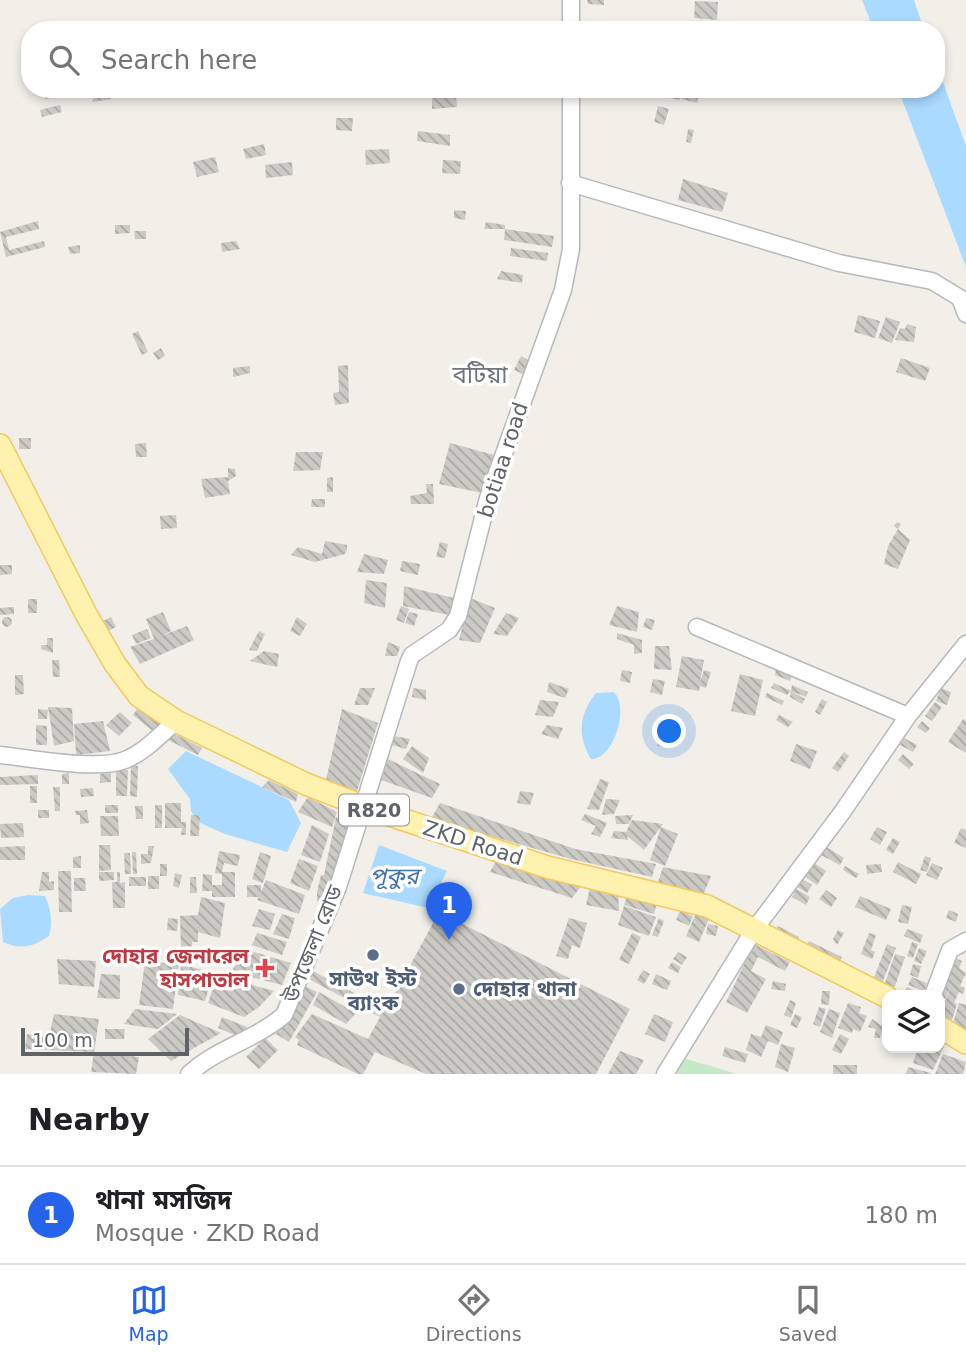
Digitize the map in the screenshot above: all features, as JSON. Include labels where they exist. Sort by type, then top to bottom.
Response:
[{"type":"main road","name":"ZKD Road","points":[[0,445],[79,602],[115,664],[139,696],[176,721],[306,784],[365,807],[547,867],[707,906],[882,994]]},
{"type":"main road","points":[[945,1030],[966,1042]]},
{"type":"street","points":[[571,0],[571,21]]},
{"type":"street","name":"botiaa road","points":[[365,807],[412,655],[449,630],[457,616],[488,498],[563,290],[571,249],[571,98]]},
{"type":"street","points":[[570,183],[839,263],[932,281],[960,298],[966,314]]},
{"type":"street","points":[[697,627],[908,716]]},
{"type":"street","points":[[665,1074],[754,930],[843,811],[908,716],[966,644]]},
{"type":"street","points":[[0,755],[69,763],[114,763],[146,748],[176,721]]},
{"type":"street","name":"উপজেলা রোড","points":[[189,1074],[210,1059],[269,1028],[284,1015],[338,887],[365,807]]},
{"type":"street","points":[[935,990],[950,950],[966,941]]},
{"type":"green space","points":[[680,1057],[737,1074],[675,1074]]},
{"type":"water","points":[[862,0],[914,0],[921,21],[870,21]]},
{"type":"water","points":[[945,88],[966,146],[966,267],[901,98],[945,98]]},
{"type":"water","points":[[614,692],[620,709],[617,732],[606,751],[591,759],[583,742],[583,717],[596,693]]},
{"type":"water","points":[[186,751],[289,800],[301,823],[287,852],[225,834],[198,822],[191,811],[190,799],[168,769]]},
{"type":"water","name":"পূকুর","points":[[379,845],[447,871],[428,908],[363,893]]},
{"type":"water","points":[[45,896],[51,916],[49,936],[27,946],[3,942],[0,909],[13,898]]},
{"type":"building","points":[[587,0],[604,0],[604,5],[588,4]]},
{"type":"building","points":[[695,1],[718,2],[717,20],[694,18]]},
{"type":"building","points":[[94,98],[111,99],[92,102]]},
{"type":"building","points":[[432,98],[456,98],[457,107],[432,109]]},
{"type":"building","points":[[681,98],[698,98],[697,103]]},
{"type":"building","points":[[60,105],[62,112],[42,117],[40,110]]},
{"type":"building","points":[[658,106],[669,109],[664,125],[654,122]]},
{"type":"building","points":[[336,118],[353,118],[352,131],[336,130]]},
{"type":"building","points":[[688,129],[694,130],[691,143],[686,142]]},
{"type":"building","points":[[418,131],[450,135],[450,146],[417,141]]},
{"type":"building","points":[[264,144],[266,155],[246,159],[243,149]]},
{"type":"building","points":[[389,149],[390,163],[366,165],[365,150]]},
{"type":"building","points":[[215,157],[219,172],[197,177],[193,162]]},
{"type":"building","points":[[443,160],[461,161],[460,174],[442,173]]},
{"type":"building","points":[[292,162],[293,175],[266,178],[265,165]]},
{"type":"building","points":[[683,179],[728,193],[722,212],[678,200]]},
{"type":"building","points":[[454,210],[466,211],[465,220],[454,218]]},
{"type":"building","points":[[38,221],[39,229],[6,237],[9,250],[44,241],[45,247],[6,257],[0,232]]},
{"type":"building","points":[[486,222],[505,225],[505,229],[484,229]]},
{"type":"building","points":[[115,225],[130,225],[130,233],[115,234]]},
{"type":"building","points":[[505,229],[554,236],[552,247],[504,240]]},
{"type":"building","points":[[134,231],[146,231],[146,239],[135,239]]},
{"type":"building","points":[[236,241],[240,249],[222,252],[221,243]]},
{"type":"building","points":[[80,245],[80,253],[70,254],[68,247]]},
{"type":"building","points":[[511,248],[548,253],[547,261],[510,256]]},
{"type":"building","points":[[501,271],[523,275],[522,283],[497,279]]},
{"type":"building","points":[[858,315],[880,321],[875,338],[854,332]]},
{"type":"building","points":[[886,317],[900,322],[892,343],[878,338]]},
{"type":"building","points":[[907,324],[916,327],[914,342],[895,340],[900,328],[905,329]]},
{"type":"building","points":[[138,331],[148,352],[142,355],[132,334]]},
{"type":"building","points":[[161,348],[165,356],[158,360],[153,353]]},
{"type":"building","points":[[521,356],[530,361],[523,374],[514,370]]},
{"type":"building","points":[[901,358],[930,368],[925,381],[896,372]]},
{"type":"building","points":[[348,365],[349,403],[335,405],[333,393],[339,392],[338,366]]},
{"type":"building","points":[[250,366],[250,373],[233,377],[233,368]]},
{"type":"building","points":[[19,438],[31,438],[31,449],[19,449]]},
{"type":"building","points":[[146,443],[147,457],[136,457],[135,444]]},
{"type":"building","points":[[450,443],[498,456],[487,494],[439,484]]},
{"type":"building","points":[[296,452],[323,452],[320,470],[293,471]]},
{"type":"building","points":[[228,468],[235,469],[236,476],[228,481],[230,494],[205,498],[201,479],[228,477]]},
{"type":"building","points":[[333,477],[333,492],[327,492],[327,478]]},
{"type":"building","points":[[426,484],[433,484],[434,504],[411,504],[410,496],[427,493]]},
{"type":"building","points":[[312,499],[325,499],[325,507],[311,507]]},
{"type":"building","points":[[176,515],[177,528],[161,529],[160,516]]},
{"type":"building","points":[[898,529],[910,540],[898,569],[884,564],[888,546]]},
{"type":"building","points":[[325,541],[347,545],[345,554],[315,562],[291,555],[298,547],[322,554]]},
{"type":"building","points":[[440,542],[448,544],[445,558],[436,557]]},
{"type":"building","points":[[364,554],[388,560],[384,574],[357,572]]},
{"type":"building","points":[[402,561],[420,564],[418,575],[400,571]]},
{"type":"building","points":[[0,565],[12,565],[12,574],[0,575]]},
{"type":"building","points":[[366,580],[387,583],[385,608],[364,603]]},
{"type":"building","points":[[404,586],[458,599],[455,616],[403,606]]},
{"type":"building","points":[[470,598],[495,608],[480,643],[459,640]]},
{"type":"building","points":[[28,599],[37,599],[37,613],[28,613]]},
{"type":"building","points":[[401,606],[409,609],[404,623],[396,620]]},
{"type":"building","points":[[617,606],[639,612],[637,632],[609,625]]},
{"type":"building","points":[[14,607],[14,614],[0,615],[0,608]]},
{"type":"building","points":[[163,612],[171,631],[161,636],[187,626],[194,640],[140,664],[130,647],[154,639],[146,619]]},
{"type":"building","points":[[409,612],[418,614],[414,626],[405,623]]},
{"type":"building","points":[[506,613],[519,618],[507,636],[493,634]]},
{"type":"building","points":[[7,617],[11,618],[11,626],[7,627],[3,626],[2,622],[3,618]]},
{"type":"building","points":[[111,617],[116,627],[108,631],[103,621]]},
{"type":"building","points":[[297,617],[307,624],[300,636],[290,631]]},
{"type":"building","points":[[646,618],[655,620],[652,630],[643,627]]},
{"type":"building","points":[[147,629],[151,638],[136,644],[132,635]]},
{"type":"building","points":[[259,631],[265,634],[257,651],[249,650]]},
{"type":"building","points":[[617,633],[642,640],[642,653],[634,654],[634,645],[617,639]]},
{"type":"building","points":[[47,638],[53,638],[53,653],[41,649],[41,645],[47,645]]},
{"type":"building","points":[[388,642],[400,647],[397,656],[385,656]]},
{"type":"building","points":[[655,646],[669,646],[672,670],[654,669]]},
{"type":"building","points":[[264,651],[279,654],[277,667],[250,661]]},
{"type":"building","points":[[682,656],[704,660],[700,682],[704,670],[711,672],[706,688],[700,686],[699,691],[676,687]]},
{"type":"building","points":[[52,660],[59,660],[60,677],[53,677]]},
{"type":"building","points":[[776,668],[792,675],[790,681],[775,675]]},
{"type":"building","points":[[622,670],[632,672],[630,683],[620,681]]},
{"type":"building","points":[[740,674],[763,680],[755,716],[731,711]]},
{"type":"building","points":[[15,675],[23,675],[24,694],[15,695]]},
{"type":"building","points":[[653,679],[665,681],[662,695],[650,692]]},
{"type":"building","points":[[549,682],[569,689],[565,698],[547,692]]},
{"type":"building","points":[[774,683],[791,691],[787,695],[771,688]]},
{"type":"building","points":[[792,685],[808,692],[806,697],[791,691]]},
{"type":"building","points":[[360,688],[375,688],[368,705],[354,705]]},
{"type":"building","points":[[413,688],[426,690],[426,700],[412,697]]},
{"type":"building","points":[[941,688],[951,692],[947,705],[936,701]]},
{"type":"building","points":[[791,691],[805,699],[802,704],[790,697]]},
{"type":"building","points":[[767,693],[784,701],[782,705],[765,697]]},
{"type":"building","points":[[822,699],[827,702],[820,715],[815,712]]},
{"type":"building","points":[[540,700],[559,702],[553,717],[535,715]]},
{"type":"building","points":[[935,702],[942,707],[932,721],[925,716]]},
{"type":"building","points":[[139,706],[161,723],[154,732],[133,715]]},
{"type":"building","points":[[48,707],[72,708],[74,741],[54,746]]},
{"type":"building","points":[[38,709],[48,710],[47,719],[38,719]]},
{"type":"building","points":[[342,709],[378,723],[357,791],[326,780]]},
{"type":"building","points":[[120,712],[132,723],[119,736],[106,725]]},
{"type":"building","points":[[779,715],[793,722],[788,727],[776,720]]},
{"type":"building","points":[[963,719],[966,721],[966,753],[948,742]]},
{"type":"building","points":[[103,721],[110,751],[76,755],[74,724]]},
{"type":"building","points":[[922,721],[930,728],[926,733],[917,727]]},
{"type":"building","points":[[36,725],[47,726],[47,745],[36,745]]},
{"type":"building","points":[[547,725],[563,728],[558,739],[541,734]]},
{"type":"building","points":[[171,732],[202,748],[198,755],[166,739]]},
{"type":"building","points":[[658,735],[669,735],[669,747],[657,746]]},
{"type":"building","points":[[394,736],[410,739],[406,749],[392,745]]},
{"type":"building","points":[[904,738],[917,745],[913,752],[900,745]]},
{"type":"building","points":[[796,744],[817,751],[810,769],[790,761]]},
{"type":"building","points":[[412,746],[429,758],[423,773],[403,759]]},
{"type":"building","points":[[844,752],[849,756],[838,772],[832,768]]},
{"type":"building","points":[[903,754],[914,764],[909,769],[898,760]]},
{"type":"building","points":[[388,759],[440,784],[432,798],[381,780]]},
{"type":"building","points":[[131,766],[138,766],[137,797],[130,796]]},
{"type":"building","points":[[116,770],[128,770],[127,796],[116,796]]},
{"type":"building","points":[[69,773],[69,784],[62,784],[62,774]]},
{"type":"building","points":[[111,773],[111,782],[100,783],[100,774]]},
{"type":"building","points":[[38,775],[38,784],[0,785],[0,777]]},
{"type":"building","points":[[600,779],[609,782],[599,810],[587,809]]},
{"type":"building","points":[[269,780],[298,794],[296,802],[262,787]]},
{"type":"building","points":[[30,786],[37,786],[37,803],[30,803]]},
{"type":"building","points":[[53,787],[60,787],[60,811],[55,811]]},
{"type":"building","points":[[93,788],[94,796],[81,797],[80,789]]},
{"type":"building","points":[[520,791],[534,793],[530,805],[517,803]]},
{"type":"building","points":[[308,797],[337,812],[332,827],[298,812]]},
{"type":"building","points":[[606,799],[620,800],[614,814],[602,815]]},
{"type":"building","points":[[165,803],[181,803],[181,822],[186,822],[186,835],[181,835],[182,828],[165,828]]},
{"type":"building","points":[[440,803],[575,849],[656,864],[652,877],[571,859],[431,819]]},
{"type":"building","points":[[105,805],[118,805],[118,813],[105,813]]},
{"type":"building","points":[[155,805],[162,805],[162,828],[155,828]]},
{"type":"building","points":[[135,806],[143,806],[143,819],[136,819]]},
{"type":"building","points":[[38,810],[49,810],[49,818],[38,818]]},
{"type":"building","points":[[87,810],[89,823],[80,824],[80,815],[76,815],[75,811]]},
{"type":"building","points":[[585,814],[607,823],[600,837],[591,834],[596,826],[581,820]]},
{"type":"building","points":[[191,815],[200,815],[199,836],[190,836]]},
{"type":"building","points":[[633,815],[629,824],[616,824],[615,816]]},
{"type":"building","points":[[100,816],[118,816],[119,836],[101,836]]},
{"type":"building","points":[[336,817],[349,820],[334,894],[325,903],[317,901],[317,892],[321,875],[324,875]]},
{"type":"building","points":[[632,820],[663,824],[644,850],[627,836],[628,840],[611,838],[614,831],[626,832]]},
{"type":"building","points":[[23,823],[24,837],[1,838],[0,824]]},
{"type":"building","points":[[312,825],[329,834],[320,862],[301,855]]},
{"type":"building","points":[[661,827],[678,834],[665,866],[650,860]]},
{"type":"building","points":[[877,827],[887,832],[880,845],[870,839]]},
{"type":"building","points":[[961,828],[966,830],[966,848],[954,843]]},
{"type":"building","points":[[893,838],[900,842],[893,854],[886,850]]},
{"type":"building","points":[[820,843],[844,858],[840,865],[815,852]]},
{"type":"building","points":[[99,845],[110,845],[111,870],[99,871]]},
{"type":"building","points":[[25,846],[25,860],[0,860],[0,847]]},
{"type":"building","points":[[148,846],[154,846],[151,863],[141,864],[141,854],[148,854]]},
{"type":"building","points":[[219,851],[240,855],[238,866],[224,863],[222,872],[235,872],[235,897],[212,897],[212,891],[202,891],[203,874],[212,875],[212,885],[222,885],[222,874],[215,873]]},
{"type":"building","points":[[132,852],[136,852],[137,874],[133,874]]},
{"type":"building","points":[[260,852],[271,856],[263,883],[252,879]]},
{"type":"building","points":[[124,853],[130,853],[131,874],[125,874]]},
{"type":"building","points":[[81,856],[81,868],[73,868],[73,857]]},
{"type":"building","points":[[925,856],[931,858],[927,872],[920,870]]},
{"type":"building","points":[[299,859],[318,866],[309,891],[290,883]]},
{"type":"building","points":[[810,860],[826,871],[817,885],[801,874]]},
{"type":"building","points":[[496,861],[581,886],[572,898],[490,872]]},
{"type":"building","points":[[898,862],[921,874],[916,884],[893,872]]},
{"type":"building","points":[[932,863],[943,868],[937,880],[926,875]]},
{"type":"building","points":[[160,864],[167,864],[167,876],[160,876]]},
{"type":"building","points":[[881,864],[882,872],[867,874],[866,865]]},
{"type":"building","points":[[845,866],[859,874],[856,878],[843,870]]},
{"type":"building","points":[[663,867],[711,876],[704,893],[658,882]]},
{"type":"building","points":[[58,871],[71,871],[72,912],[59,912]]},
{"type":"building","points":[[42,872],[49,872],[49,882],[54,881],[54,890],[39,891]]},
{"type":"building","points":[[99,872],[114,872],[114,880],[99,881]]},
{"type":"building","points":[[117,872],[120,872],[120,883],[125,882],[125,908],[113,908],[112,882],[117,882]]},
{"type":"building","points":[[175,873],[182,875],[179,888],[173,886]]},
{"type":"building","points":[[148,876],[159,876],[159,889],[148,889]]},
{"type":"building","points":[[129,877],[146,877],[146,886],[129,886]]},
{"type":"building","points":[[190,877],[196,877],[197,893],[190,893]]},
{"type":"building","points":[[799,877],[812,885],[807,893],[794,885]]},
{"type":"building","points":[[74,878],[85,878],[86,891],[74,891]]},
{"type":"building","points":[[266,880],[305,895],[299,914],[257,900],[259,897],[247,897],[247,885],[261,885],[261,892]]},
{"type":"building","points":[[590,887],[618,891],[619,911],[586,905]]},
{"type":"building","points":[[796,889],[810,897],[806,905],[792,897]]},
{"type":"building","points":[[826,890],[837,898],[831,907],[819,899]]},
{"type":"building","points":[[628,894],[657,903],[654,914],[624,905]]},
{"type":"building","points":[[860,896],[891,909],[886,920],[855,907]]},
{"type":"building","points":[[201,897],[225,903],[220,938],[198,932],[198,942],[192,942],[192,950],[181,951],[180,916],[198,915]]},
{"type":"building","points":[[902,905],[912,907],[908,924],[898,922]]},
{"type":"building","points":[[624,906],[656,917],[649,936],[618,925]]},
{"type":"building","points":[[259,909],[275,914],[270,930],[252,926]]},
{"type":"building","points":[[949,910],[958,914],[956,922],[946,918]]},
{"type":"building","points":[[680,911],[693,916],[689,926],[676,920]]},
{"type":"building","points":[[439,912],[630,1009],[596,1074],[426,1074],[375,1052],[363,1074],[358,1074],[297,1045],[299,1040],[295,1037],[312,1014],[368,1039],[380,1017],[305,977],[307,968],[386,1010]]},
{"type":"building","points":[[696,913],[709,919],[699,942],[686,936]]},
{"type":"building","points":[[282,914],[295,918],[289,939],[273,934]]},
{"type":"building","points":[[168,918],[178,919],[177,931],[167,930]]},
{"type":"building","points":[[569,918],[587,923],[580,948],[572,945],[568,959],[556,956]]},
{"type":"building","points":[[659,918],[664,921],[658,937],[652,935]]},
{"type":"building","points":[[708,924],[718,926],[716,936],[706,934]]},
{"type":"building","points":[[778,926],[799,937],[797,942],[775,931]]},
{"type":"building","points":[[907,929],[923,935],[920,943],[904,936]]},
{"type":"building","points":[[838,930],[844,933],[837,945],[833,939]]},
{"type":"building","points":[[257,933],[287,942],[282,955],[252,945]]},
{"type":"building","points":[[632,933],[641,937],[629,964],[619,960]]},
{"type":"building","points":[[869,933],[876,935],[871,950],[875,952],[872,959],[861,954]]},
{"type":"building","points":[[809,941],[842,957],[838,966],[805,950]]},
{"type":"building","points":[[912,942],[918,944],[913,958],[907,956]]},
{"type":"building","points":[[754,944],[790,962],[785,971],[758,957],[751,971],[766,979],[747,1013],[726,1002]]},
{"type":"building","points":[[887,944],[896,948],[882,983],[873,980]]},
{"type":"building","points":[[219,948],[238,948],[238,956],[241,948],[291,963],[282,985],[232,972],[238,957],[218,957]]},
{"type":"building","points":[[919,948],[927,951],[921,964],[914,961]]},
{"type":"building","points":[[678,952],[687,957],[682,965],[673,959]]},
{"type":"building","points":[[895,954],[905,957],[894,989],[884,986]]},
{"type":"building","points":[[953,957],[962,961],[959,968],[966,973],[960,986],[965,988],[963,994],[959,992],[954,1003],[957,1004],[952,1020],[945,1017],[945,1001],[952,984],[945,999],[945,990],[942,990]]},
{"type":"building","points":[[57,959],[96,961],[94,987],[59,984]]},
{"type":"building","points":[[145,962],[179,963],[173,1009],[139,1005]]},
{"type":"building","points":[[672,962],[681,967],[678,973],[668,968]]},
{"type":"building","points":[[181,964],[214,973],[205,1001],[178,995]]},
{"type":"building","points":[[913,964],[921,966],[918,978],[910,975]]},
{"type":"building","points":[[643,970],[650,974],[644,984],[637,980]]},
{"type":"building","points":[[101,974],[120,975],[120,999],[97,998]]},
{"type":"building","points":[[656,974],[671,981],[667,990],[652,984]]},
{"type":"building","points":[[217,975],[274,991],[259,1007],[244,1017],[208,1003]]},
{"type":"building","points":[[912,977],[927,983],[924,990],[908,985]]},
{"type":"building","points":[[773,981],[786,984],[785,991],[771,989]]},
{"type":"building","points":[[305,986],[317,992],[289,1042],[276,1034]]},
{"type":"building","points":[[822,991],[830,991],[829,1005],[821,1004]]},
{"type":"building","points":[[319,992],[356,1013],[346,1024],[313,1005]]},
{"type":"building","points":[[790,1000],[796,1003],[791,1018],[784,1015]]},
{"type":"building","points":[[848,1003],[861,1007],[859,1013],[867,1016],[860,1032],[853,1029],[852,1033],[838,1028]]},
{"type":"building","points":[[959,1003],[966,1005],[966,1031],[952,1027]]},
{"type":"building","points":[[819,1007],[826,1009],[820,1027],[813,1024]]},
{"type":"building","points":[[135,1009],[177,1014],[158,1029],[124,1024]]},
{"type":"building","points":[[829,1009],[840,1013],[832,1038],[820,1032]]},
{"type":"building","points":[[54,1014],[99,1019],[94,1052],[25,1049],[27,1034],[49,1037]]},
{"type":"building","points":[[654,1014],[673,1022],[665,1042],[645,1034]]},
{"type":"building","points":[[795,1014],[802,1017],[797,1028],[790,1025]]},
{"type":"building","points":[[180,1015],[221,1033],[171,1061],[148,1039]]},
{"type":"building","points":[[222,1017],[247,1027],[242,1038],[218,1028]]},
{"type":"building","points":[[872,1019],[882,1026],[880,1038],[874,1038],[876,1029],[868,1027]]},
{"type":"building","points":[[766,1025],[783,1032],[778,1045],[768,1041],[761,1057],[746,1050],[751,1034],[761,1037]]},
{"type":"building","points":[[105,1029],[125,1029],[124,1039],[105,1039]]},
{"type":"building","points":[[840,1034],[849,1039],[841,1054],[832,1050]]},
{"type":"building","points":[[265,1038],[278,1050],[259,1069],[246,1057]]},
{"type":"building","points":[[781,1044],[795,1048],[788,1072],[775,1067]]},
{"type":"building","points":[[725,1047],[748,1054],[745,1063],[722,1056]]},
{"type":"building","points":[[620,1051],[644,1060],[636,1074],[608,1074]]},
{"type":"building","points":[[94,1052],[139,1057],[136,1074],[91,1072]]},
{"type":"building","points":[[916,1053],[941,1053],[933,1070],[913,1063]]},
{"type":"building","points":[[943,1054],[966,1062],[963,1074],[935,1074]]},
{"type":"building","points":[[833,1065],[857,1065],[857,1074],[833,1074]]},
{"type":"building","points":[[908,1067],[931,1073],[906,1074]]},
{"type":"place","name":"থানা মসজিদ","points":[[449,940]]},
{"type":"place","name":"সাউথ ইস্ট ব্যাংক","points":[[373,955]]},
{"type":"place","name":"দোহার জেনারেল হাসপাতাল","points":[[265,968]]},
{"type":"place","name":"দোহার থানা","points":[[459,989]]},
{"type":"district","name":"বটিয়া","points":[[480,375]]}]
